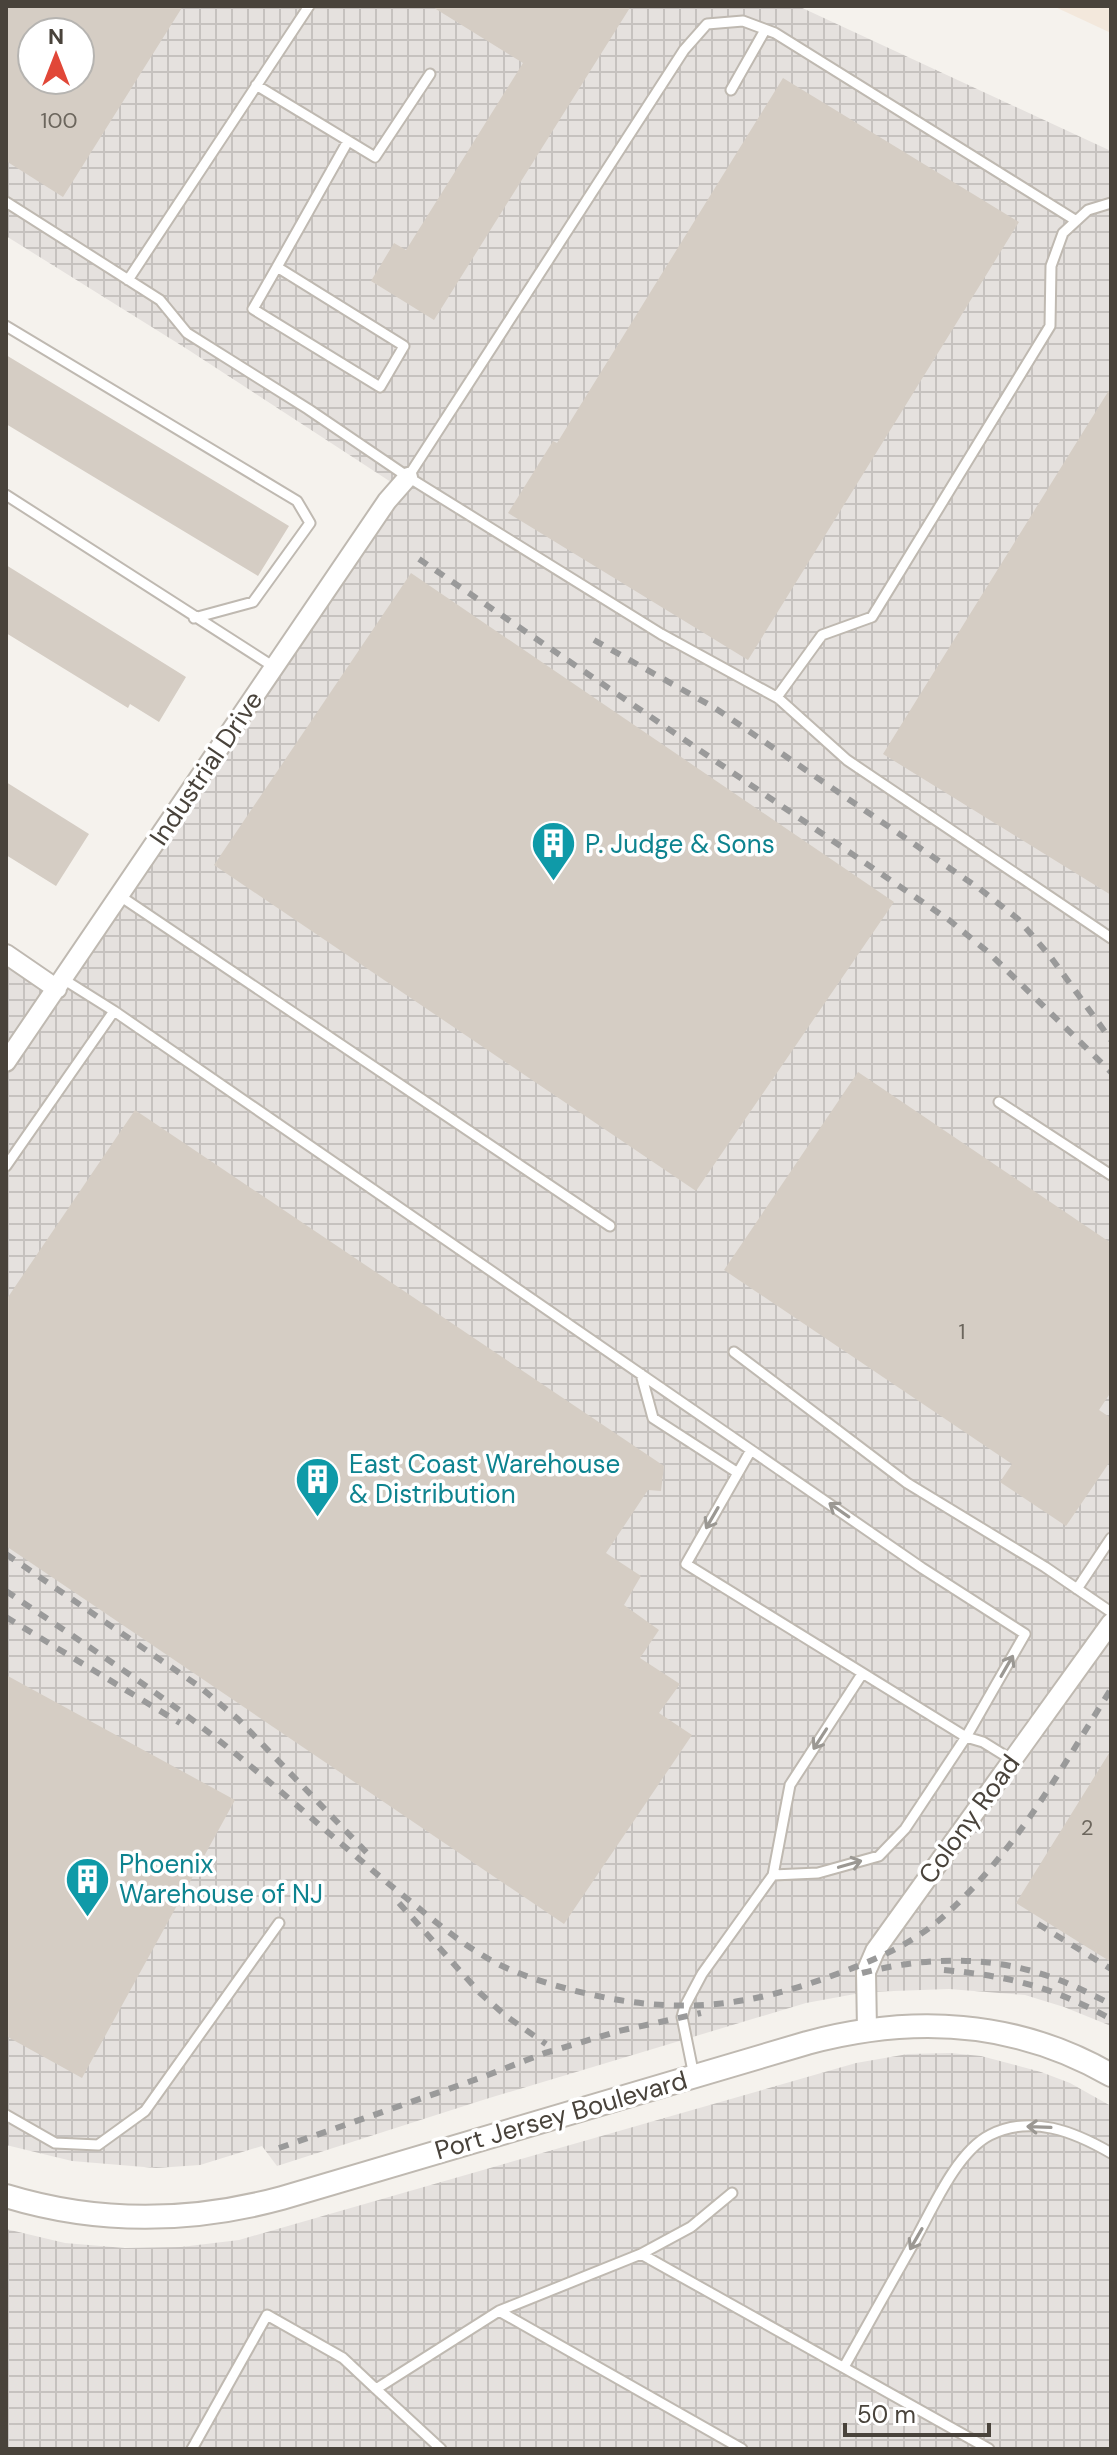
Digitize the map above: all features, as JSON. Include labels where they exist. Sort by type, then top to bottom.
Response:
[{"type":"street","name":"Industrial Drive","points":[[6,1062],[387,501],[408,477]]},
{"type":"street","points":[[6,954],[60,984]]},
{"type":"street","name":"Colony Road","points":[[867,2030],[869,1962],[977,1805],[1111,1623]]},
{"type":"street","name":"Port Jersey Boulevard","points":[[6,2196],[59,2209],[112,2217],[169,2217],[224,2211],[282,2198],[826,2038],[867,2030],[929,2025],[1013,2034],[1060,2049],[1111,2075]]},
{"type":"lane","points":[[128,280],[309,6]]},
{"type":"lane","points":[[408,477],[684,50],[707,24],[743,21],[765,30],[1075,220]]},
{"type":"lane","points":[[731,90],[765,30]]},
{"type":"lane","points":[[256,85],[375,157],[430,74]]},
{"type":"lane","points":[[277,267],[404,346],[380,387],[253,309],[348,141]]},
{"type":"lane","points":[[6,202],[160,300],[187,333],[408,477],[661,634],[777,697],[847,760],[1111,938]]},
{"type":"lane","points":[[777,697],[822,635],[872,617],[1050,326],[1051,266],[1063,233],[1088,210],[1111,203]]},
{"type":"lane","points":[[6,326],[297,501],[310,523],[253,602],[194,618]]},
{"type":"lane","points":[[6,495],[274,667]]},
{"type":"lane","points":[[120,896],[610,1226]]},
{"type":"lane","points":[[60,984],[114,1011],[922,1568],[1025,1634],[966,1737],[905,1829],[879,1856],[818,1873],[773,1875]]},
{"type":"lane","points":[[6,1166],[114,1011]]},
{"type":"lane","points":[[999,1102],[1111,1175]]},
{"type":"lane","points":[[734,1352],[907,1483],[1111,1612]]},
{"type":"lane","points":[[641,1374],[653,1418],[738,1473]]},
{"type":"lane","points":[[751,1450],[686,1564],[966,1737],[983,1742],[1012,1760]]},
{"type":"lane","points":[[1077,1589],[1111,1538]]},
{"type":"lane","points":[[694,2076],[682,2017],[685,2006],[702,1974],[773,1875],[790,1785],[862,1674]]},
{"type":"lane","points":[[6,2115],[55,2143],[98,2145],[110,2137],[145,2111],[279,1923]]},
{"type":"lane","points":[[844,2367],[955,2172],[979,2142],[1002,2130],[1043,2126],[1073,2133],[1111,2153]]},
{"type":"lane","points":[[376,2389],[499,2311],[641,2254],[691,2227],[732,2193]]},
{"type":"lane","points":[[641,2254],[989,2449]]},
{"type":"lane","points":[[499,2311],[742,2449]]},
{"type":"lane","points":[[192,2449],[267,2315],[343,2358],[441,2449]]},
{"type":"shaded area","points":[[6,6],[798,6],[1111,151],[1111,2026],[1025,1995],[949,1989],[866,1992],[806,2003],[486,2099],[277,2166],[262,2146],[200,2165],[156,2168],[72,2161],[6,2145],[6,945],[61,981],[397,486],[6,236]]},
{"type":"shaded area","points":[[1053,6],[1111,6],[1111,33]]},
{"type":"shaded area","points":[[908,2054],[981,2056],[1041,2072],[1070,2083],[1111,2106],[1111,2449],[6,2449],[6,2229],[65,2243],[125,2248],[181,2247],[239,2240],[856,2063]]},
{"type":"building","points":[[6,6],[183,6],[63,197],[6,161]]},
{"type":"building","points":[[431,6],[631,6],[434,320],[371,281],[394,243],[406,250],[523,63]]},
{"type":"building","points":[[783,78],[1019,222],[748,660],[508,513],[553,441],[557,443]]},
{"type":"building","points":[[6,355],[289,526],[258,576],[6,424]]},
{"type":"building","points":[[1111,387],[1111,895],[883,754]]},
{"type":"building","points":[[6,565],[186,677],[159,722],[130,704],[128,708],[6,633]]},
{"type":"building","name":"P. Judge & Sons","points":[[411,573],[894,902],[696,1191],[214,865]]},
{"type":"building","points":[[6,782],[89,834],[56,886],[6,855]]},
{"type":"building","points":[[858,1072],[1111,1243],[1111,1392],[1099,1410],[1111,1418],[1111,1460],[1066,1526],[1000,1482],[1012,1464],[724,1270]]},
{"type":"building","name":"East Coast Warehouse & Distribution","points":[[135,1110],[664,1466],[661,1491],[648,1490],[606,1553],[641,1576],[624,1605],[659,1630],[640,1658],[680,1684],[659,1713],[692,1735],[564,1924],[6,1546],[6,1300]]},
{"type":"building","name":"Phoenix Warehouse of NJ","points":[[6,1675],[235,1800],[82,2078],[6,2036]]},
{"type":"building","points":[[1111,1750],[1111,1962],[1016,1903]]},
{"type":"railway","points":[[419,559],[949,920],[988,952],[1111,1072]]},
{"type":"railway","points":[[594,640],[715,708],[980,889],[1018,919],[1050,956],[1111,1040]]},
{"type":"railway","points":[[6,1554],[200,1687],[238,1719],[369,1855]]},
{"type":"railway","points":[[6,1591],[199,1725],[472,1949],[503,1967],[537,1980],[643,2003],[708,2005],[773,1994],[856,1967],[921,1934],[970,1891],[1015,1838],[1111,1689]]},
{"type":"railway","points":[[6,1617],[180,1723]]},
{"type":"railway","points":[[399,1903],[480,1993],[546,2044]]},
{"type":"railway","points":[[1038,1924],[1111,1969]]},
{"type":"railway","points":[[862,1973],[932,1961],[1002,1964],[1056,1979],[1111,2004]]},
{"type":"railway","points":[[944,1970],[1030,1985],[1070,1999],[1111,2019]]},
{"type":"railway","points":[[279,2148],[545,2053],[619,2031],[701,2013]]},
{"type":"place","name":"P. Judge & Sons","points":[[554,883]]},
{"type":"place","name":"East Coast Warehouse & Distribution","points":[[318,1518]]},
{"type":"place","name":"Phoenix Warehouse of NJ","points":[[88,1918]]}]
